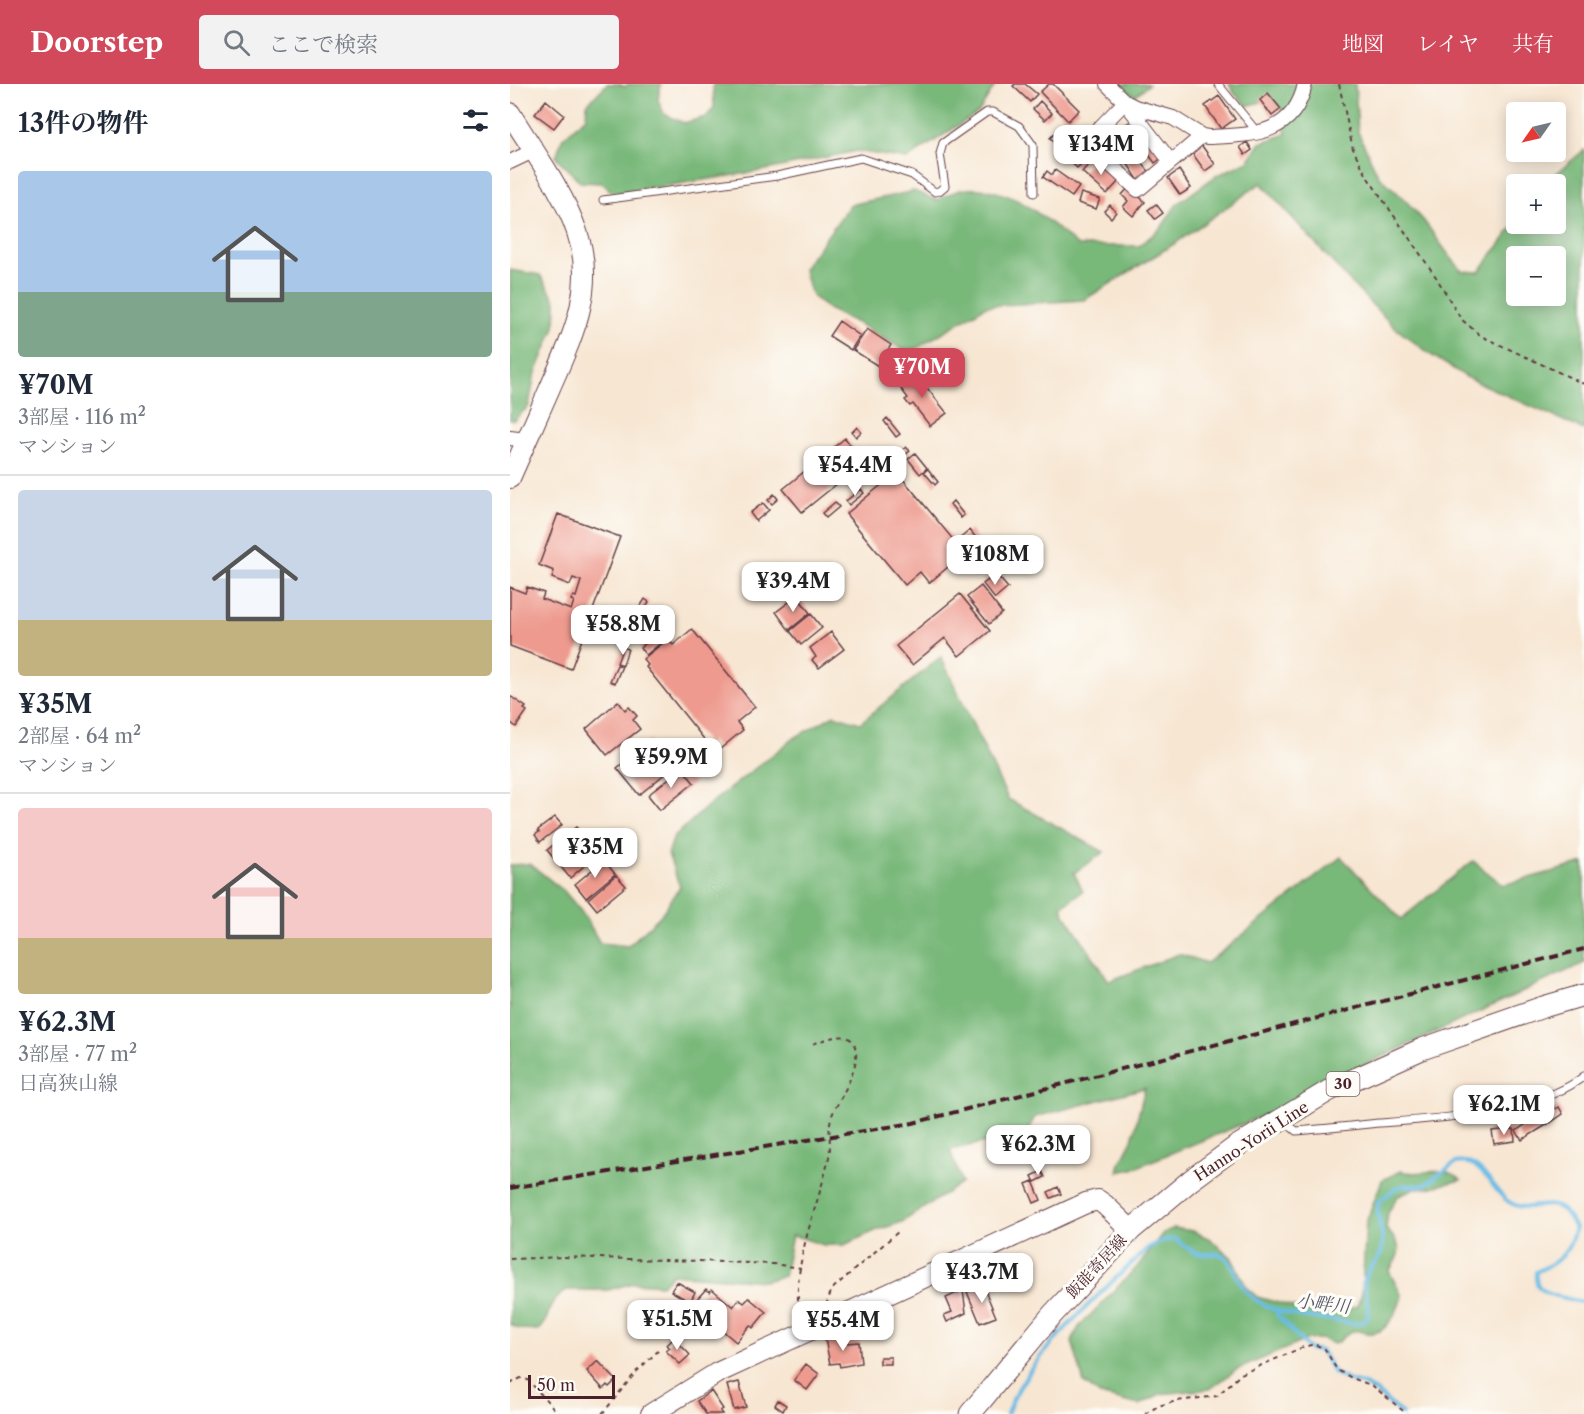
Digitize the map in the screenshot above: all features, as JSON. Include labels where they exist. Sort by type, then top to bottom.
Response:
[{"type":"main road","points":[[510,113],[565,202],[578,234],[585,270],[576,328],[518,439],[510,478]]},
{"type":"main road","name":"Hanno-Yorii Line","points":[[1131,1230],[1191,1180],[1237,1146],[1330,1090],[1422,1049],[1584,995]]},
{"type":"main road","points":[[651,1414],[717,1373],[1086,1203],[1098,1200],[1105,1204],[1131,1230]]},
{"type":"main road","name":"飯能寄居線","points":[[970,1414],[1052,1314],[1131,1230]]},
{"type":"street","points":[[1107,84],[1125,102],[1171,162]]},
{"type":"street","points":[[1125,102],[1173,118],[1202,136],[1258,133],[1267,132],[1278,126],[1291,114],[1298,104],[1305,84]]},
{"type":"street","points":[[1125,102],[1086,142],[1138,190],[1202,136]]},
{"type":"street","points":[[1147,132],[1165,116]]},
{"type":"street","points":[[510,162],[533,151]]},
{"type":"lane","points":[[1218,84],[1258,133]]},
{"type":"lane","points":[[603,201],[777,176],[861,158],[912,175],[935,192],[945,186],[940,154],[943,143],[987,112],[993,112],[1019,126],[1034,145],[1034,193]]},
{"type":"lane","points":[[1282,1118],[1287,1126],[1296,1131],[1440,1118],[1528,1103],[1572,1086],[1584,1076]]},
{"type":"path","points":[[1339,84],[1353,149],[1368,178],[1461,319],[1481,336],[1584,384]]},
{"type":"path","points":[[803,1332],[798,1294],[805,1245],[827,1166],[832,1115],[854,1069],[855,1058],[852,1041],[842,1036],[809,1045]]},
{"type":"path","points":[[827,1321],[825,1311],[832,1289],[899,1231]]},
{"type":"path","points":[[510,1259],[562,1257],[699,1261],[773,1264],[801,1268]]},
{"type":"path","points":[[1145,1414],[1158,1406],[1177,1401],[1217,1396],[1241,1374],[1314,1344],[1325,1350],[1337,1370],[1373,1386],[1407,1414]]},
{"type":"path","points":[[602,1414],[636,1372],[658,1351]]},
{"type":"path","points":[[510,1384],[521,1378],[528,1380],[559,1414]]},
{"type":"green space","points":[[607,84],[619,84],[625,87],[628,84],[661,84],[658,100],[664,114],[684,123],[706,117],[714,108],[713,84],[996,84],[979,112],[907,159],[856,151],[761,171],[620,193],[611,191],[602,183],[580,182],[556,157],[562,139],[586,117],[587,104]]},
{"type":"green space","points":[[1118,84],[1149,84],[1135,96]]},
{"type":"green space","points":[[1229,84],[1355,84],[1358,132],[1378,175],[1424,221],[1462,271],[1479,272],[1508,234],[1566,234],[1566,174],[1556,174],[1584,150],[1584,430],[1468,378],[1431,355],[1394,327],[1261,183],[1177,242],[1084,300],[986,306],[909,353],[828,309],[812,296],[803,269],[850,205],[914,191],[936,200],[963,189],[984,189],[1000,193],[1028,206],[1078,246],[1139,246],[1161,228],[1177,204],[1216,176],[1248,161],[1261,143],[1286,134],[1282,111],[1272,99],[1247,106],[1234,93]]},
{"type":"green space","points":[[510,270],[540,275],[556,301],[555,327],[534,378],[529,406],[514,420],[510,420]]},
{"type":"green space","points":[[941,657],[1008,799],[1104,852],[1074,873],[1083,891],[1062,906],[1064,913],[1109,981],[1179,954],[1207,963],[1341,857],[1401,919],[1473,861],[1503,885],[1584,863],[1584,963],[1371,1062],[1272,1112],[1132,1169],[1118,1172],[1132,1140],[1145,1088],[1035,1117],[1026,1133],[950,1150],[962,1183],[902,1222],[844,1245],[824,1245],[792,1235],[784,1276],[764,1281],[672,1274],[662,1285],[633,1283],[608,1290],[565,1290],[551,1305],[546,1320],[539,1330],[519,1329],[510,1324],[510,865],[530,864],[564,891],[584,915],[600,943],[628,946],[660,916],[680,887],[668,854],[674,837],[711,803],[794,738],[834,715],[860,723]]},
{"type":"green space","points":[[1401,1171],[1409,1173],[1447,1172],[1461,1180],[1428,1188],[1414,1188],[1397,1197],[1388,1213],[1386,1229],[1399,1249],[1389,1271],[1402,1296],[1395,1314],[1381,1330],[1375,1333],[1353,1331],[1334,1344],[1321,1339],[1308,1339],[1236,1370],[1210,1389],[1160,1394],[1139,1405],[1100,1395],[1084,1383],[1072,1341],[1079,1327],[1137,1267],[1163,1233],[1174,1228],[1193,1231],[1210,1239],[1231,1257],[1247,1288],[1257,1297],[1319,1314],[1326,1309],[1344,1310],[1357,1306],[1362,1293],[1366,1223],[1382,1180]]},
{"type":"building","points":[[1025,84],[1037,94],[1030,102],[1013,86]]},
{"type":"building","points":[[1049,84],[1053,84],[1079,110],[1068,121],[1040,92]]},
{"type":"building","points":[[1268,93],[1281,109],[1272,116],[1260,100]]},
{"type":"building","points":[[1219,96],[1235,119],[1221,129],[1205,106]]},
{"type":"building","points":[[546,100],[564,115],[554,128],[535,114]]},
{"type":"building","points":[[1040,101],[1052,113],[1045,120],[1033,109]]},
{"type":"building","points":[[1134,119],[1140,127],[1132,134],[1125,125]]},
{"type":"building","points":[[1064,124],[1071,131],[1057,145],[1050,138]]},
{"type":"building","points":[[1121,137],[1126,145],[1117,151],[1112,142]]},
{"type":"building","points":[[1065,139],[1086,159],[1077,168],[1056,149]]},
{"type":"building","points":[[1151,140],[1164,156],[1155,163],[1143,147]]},
{"type":"building","points":[[1247,142],[1252,150],[1245,155],[1240,147]]},
{"type":"building","points":[[1202,146],[1215,164],[1205,171],[1192,153]]},
{"type":"building","points":[[1135,153],[1150,173],[1139,181],[1125,160]]},
{"type":"building","points":[[1096,157],[1120,180],[1107,194],[1082,172]]},
{"type":"building","points":[[1055,170],[1079,187],[1072,197],[1043,177],[1047,171],[1052,175]]},
{"type":"building","points":[[1179,170],[1191,188],[1180,195],[1168,178]]},
{"type":"building","points":[[1129,187],[1145,202],[1133,216],[1123,207],[1128,201],[1122,195]]},
{"type":"building","points":[[1081,193],[1100,199],[1096,209],[1078,203]]},
{"type":"building","points":[[1156,204],[1163,213],[1155,219],[1148,210]]},
{"type":"building","points":[[1110,205],[1116,212],[1111,218],[1104,211]]},
{"type":"building","points":[[839,321],[860,336],[851,350],[829,336]]},
{"type":"building","points":[[867,329],[891,345],[878,366],[853,350]]},
{"type":"building","points":[[915,373],[947,413],[930,426],[913,404],[910,406],[905,400],[908,398],[898,385]]},
{"type":"building","points":[[887,418],[900,434],[896,437],[884,421]]},
{"type":"building","points":[[857,427],[861,432],[856,437],[852,432]]},
{"type":"building","points":[[845,438],[864,462],[802,512],[783,489]]},
{"type":"building","points":[[906,447],[910,451],[902,457],[899,453]]},
{"type":"building","points":[[915,453],[927,468],[920,474],[908,459]]},
{"type":"building","points":[[928,469],[938,482],[935,485],[924,472]]},
{"type":"building","points":[[897,472],[956,543],[952,546],[960,557],[929,583],[920,572],[905,585],[846,514]]},
{"type":"building","points":[[861,489],[864,493],[849,505],[846,501]]},
{"type":"building","points":[[774,494],[778,499],[772,504],[768,500]]},
{"type":"building","points":[[953,501],[964,515],[961,518],[950,504]]},
{"type":"building","points":[[835,502],[839,507],[826,518],[822,513]]},
{"type":"building","points":[[763,503],[769,510],[756,521],[750,513]]},
{"type":"building","points":[[558,514],[620,537],[571,669],[510,646],[510,587],[525,593],[527,587],[544,593],[542,599],[571,610],[574,601],[571,600],[573,596],[576,597],[581,581],[573,578],[570,585],[552,578],[554,571],[539,565]]},
{"type":"building","points":[[970,530],[983,547],[970,557],[957,541]]},
{"type":"building","points":[[996,574],[1008,588],[995,599],[983,584]]},
{"type":"building","points":[[981,586],[1002,613],[989,624],[967,597]]},
{"type":"building","points":[[960,594],[990,631],[959,656],[945,638],[912,665],[896,646]]},
{"type":"building","points":[[797,596],[810,613],[789,630],[776,612]]},
{"type":"building","points":[[645,599],[649,602],[641,616],[636,613]]},
{"type":"building","points":[[811,614],[822,628],[801,645],[790,631]]},
{"type":"building","points":[[635,615],[640,617],[634,632],[630,631]]},
{"type":"building","points":[[692,629],[755,707],[737,722],[743,730],[719,750],[712,741],[708,744],[646,667],[648,665],[643,659],[668,639],[673,645]]},
{"type":"building","points":[[831,632],[844,649],[819,668],[812,660],[816,657],[810,648]]},
{"type":"building","points":[[657,634],[663,641],[646,655],[640,648]]},
{"type":"building","points":[[623,647],[628,649],[623,665],[617,663]]},
{"type":"building","points":[[617,665],[622,666],[615,683],[610,681]]},
{"type":"building","points":[[510,696],[526,707],[524,709],[527,711],[516,727],[510,722]]},
{"type":"building","points":[[618,701],[625,710],[629,707],[637,716],[633,720],[640,729],[607,755],[586,729]]},
{"type":"building","points":[[649,741],[656,749],[661,746],[678,763],[639,795],[617,768]]},
{"type":"building","points":[[682,768],[694,783],[660,810],[648,795]]},
{"type":"building","points":[[555,817],[562,825],[540,842],[535,835],[539,832],[538,830]]},
{"type":"building","points":[[576,827],[598,854],[570,878],[547,850]]},
{"type":"building","points":[[604,860],[615,874],[586,898],[575,884]]},
{"type":"building","points":[[616,875],[626,886],[597,910],[588,899]]},
{"type":"building","points":[[1553,1106],[1555,1109],[1559,1107],[1563,1114],[1550,1123],[1543,1113]]},
{"type":"building","points":[[1541,1114],[1548,1124],[1522,1140],[1516,1131]]},
{"type":"building","points":[[1514,1129],[1515,1141],[1494,1144],[1492,1131]]},
{"type":"building","points":[[1042,1171],[1045,1177],[1035,1182],[1032,1176]]},
{"type":"building","points":[[1033,1181],[1041,1200],[1034,1203],[1026,1184]]},
{"type":"building","points":[[1058,1187],[1061,1194],[1051,1198],[1048,1192]]},
{"type":"building","points":[[677,1282],[695,1292],[690,1302],[671,1291]]},
{"type":"building","points":[[983,1285],[996,1317],[980,1323],[967,1292]]},
{"type":"building","points":[[706,1289],[710,1292],[712,1289],[733,1307],[739,1299],[744,1303],[749,1298],[766,1312],[753,1328],[750,1325],[736,1342],[695,1307],[699,1302],[696,1300]]},
{"type":"building","points":[[963,1290],[966,1313],[947,1322],[944,1315],[952,1312],[946,1298]]},
{"type":"building","points":[[836,1337],[837,1341],[859,1342],[861,1363],[840,1367],[839,1363],[830,1364],[825,1339]]},
{"type":"building","points":[[674,1338],[690,1355],[680,1364],[666,1351],[670,1348],[667,1345]]},
{"type":"building","points":[[880,1357],[891,1357],[891,1364],[880,1364]]},
{"type":"building","points":[[598,1361],[616,1380],[603,1389],[587,1371]]},
{"type":"building","points":[[806,1364],[819,1374],[807,1390],[794,1380]]},
{"type":"building","points":[[739,1382],[746,1407],[734,1410],[727,1385]]},
{"type":"building","points":[[711,1391],[723,1409],[720,1411],[722,1414],[706,1414],[697,1401]]},
{"type":"building","points":[[778,1400],[786,1405],[783,1411],[775,1405]]},
{"type":"waterway","name":"小畔川","points":[[1007,1414],[1016,1392],[1031,1370],[1068,1325],[1148,1248],[1161,1241],[1175,1239],[1196,1252],[1222,1255],[1231,1265],[1247,1292],[1268,1307],[1295,1315],[1351,1323],[1366,1320],[1368,1308],[1364,1280],[1379,1256],[1382,1245],[1378,1202],[1401,1186],[1422,1186],[1456,1163],[1473,1165],[1480,1170],[1509,1202],[1528,1207],[1552,1205],[1567,1215],[1575,1228],[1570,1244],[1562,1256],[1536,1272],[1536,1279],[1540,1288],[1548,1294],[1584,1302]]},
{"type":"waterway","points":[[1278,1311],[1277,1315],[1309,1349],[1321,1351],[1334,1373],[1375,1391],[1402,1414]]},
{"type":"railway","points":[[510,1188],[913,1123],[1584,949]]}]
